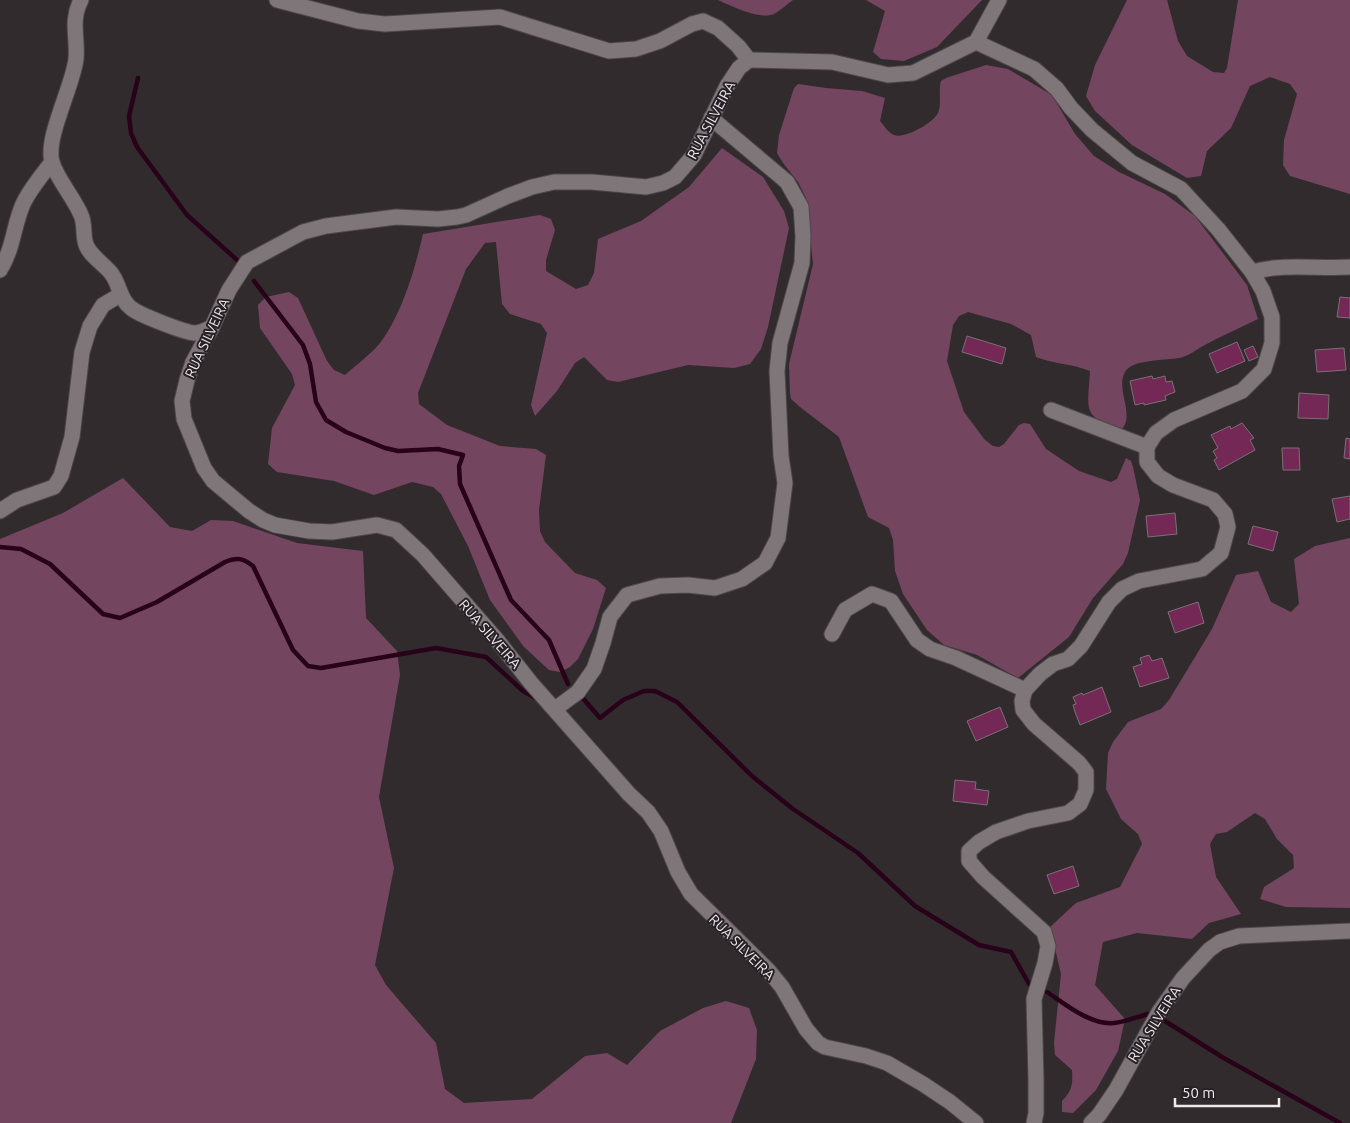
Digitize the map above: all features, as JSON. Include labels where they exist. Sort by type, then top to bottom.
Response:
[{"type":"street","points":[[81,0],[74,25],[76,60],[53,136],[52,162],[81,216],[85,226],[85,242],[91,252],[118,283],[120,294],[130,308],[192,333],[212,327]]},
{"type":"street","points":[[277,0],[358,21],[385,24],[500,17],[609,51],[636,49],[660,41],[692,24],[703,21],[718,28],[738,46],[749,60],[832,62],[888,75],[913,73],[976,42],[999,0]]},
{"type":"street","points":[[976,42],[1034,69],[1057,89],[1071,108],[1092,130],[1132,163],[1181,189],[1205,214],[1252,272],[1263,291],[1272,317],[1272,343],[1264,369],[1242,391],[1174,420],[1156,433],[1147,447],[1147,462],[1158,476],[1173,485],[1213,500],[1225,514],[1228,527],[1221,553],[1202,569],[1139,581],[1122,589],[1110,602],[1081,646],[1068,659],[1053,664],[1040,674],[1024,690],[1023,710],[1034,724],[1079,763],[1086,772],[1086,790],[1080,804],[1068,813],[1028,821],[996,832],[979,842],[969,851],[969,861],[983,877],[1044,932],[1048,946],[1034,999],[1036,1080],[1036,1113],[1034,1123]]},
{"type":"street","name":"RUA SILVEIRA","points":[[749,60],[738,68],[727,86],[694,154],[685,167],[675,177],[663,183],[646,187],[592,182],[554,182],[508,196],[466,215],[457,217],[438,219],[396,217],[326,226],[303,232],[247,262],[229,290],[193,362],[182,401],[184,419],[204,468],[213,481],[250,511],[275,525],[309,531],[332,532],[377,525],[396,530],[423,554],[629,794],[648,812],[661,830],[678,872],[691,894],[749,950],[777,982],[792,1003],[806,1030],[818,1043],[832,1049],[866,1056],[887,1063],[950,1102],[976,1123]]},
{"type":"street","points":[[555,709],[578,692],[594,669],[604,643],[610,617],[627,595],[660,586],[688,585],[715,588],[742,579],[765,563],[778,538],[785,483],[781,456],[777,371],[780,343],[802,263],[801,207],[787,182],[712,118]]},
{"type":"street","points":[[0,270],[8,257],[17,220],[24,203],[52,162]]},
{"type":"street","points":[[1252,272],[1288,266],[1312,268],[1350,267]]},
{"type":"street","points":[[0,511],[17,500],[54,487],[61,476],[72,437],[82,352],[87,335],[90,326],[103,305],[120,294]]},
{"type":"street","points":[[1051,410],[1147,447]]},
{"type":"street","points":[[832,634],[844,610],[872,594],[882,596],[890,601],[917,640],[930,649],[956,658],[1024,690]]},
{"type":"street","name":"RUA SILVEIRA","points":[[1091,1123],[1099,1115],[1116,1090],[1159,1012],[1183,978],[1209,950],[1220,942],[1239,936],[1350,931]]},
{"type":"shaded area","points":[[718,0],[793,0],[774,14],[761,15],[746,12]]},
{"type":"shaded area","points":[[866,0],[982,0],[937,47],[904,61],[881,59],[873,52],[885,11]]},
{"type":"shaded area","points":[[1127,0],[1167,0],[1178,41],[1187,56],[1213,72],[1224,73],[1227,68],[1238,0],[1350,0],[1350,194],[1290,176],[1283,165],[1284,140],[1297,94],[1290,84],[1270,77],[1250,86],[1231,128],[1207,151],[1201,176],[1187,178],[1132,145],[1095,111],[1086,96],[1095,65]]},
{"type":"shaded area","points":[[986,65],[1008,69],[1052,95],[1075,134],[1094,156],[1119,172],[1165,194],[1195,216],[1247,285],[1258,319],[1186,356],[1143,362],[1129,368],[1125,372],[1122,386],[1127,417],[1121,430],[1099,420],[1090,410],[1088,395],[1090,371],[1036,357],[1031,335],[1011,324],[968,312],[959,316],[953,325],[947,361],[964,412],[985,440],[993,446],[999,447],[1004,444],[1019,425],[1024,423],[1030,424],[1046,449],[1079,471],[1111,482],[1117,479],[1126,458],[1131,461],[1133,467],[1140,500],[1128,553],[1123,564],[1093,598],[1069,637],[1018,678],[977,655],[944,645],[927,630],[903,594],[895,571],[893,540],[889,528],[868,517],[839,437],[791,399],[789,364],[813,264],[806,198],[798,182],[777,153],[779,135],[794,88],[798,84],[862,91],[885,98],[880,121],[890,133],[899,136],[918,129],[935,117],[939,109],[941,81]]},
{"type":"shaded area","points":[[722,148],[763,177],[784,211],[789,228],[768,327],[761,349],[750,364],[734,368],[688,365],[618,382],[607,380],[584,357],[575,363],[557,391],[535,416],[531,405],[547,333],[541,324],[510,314],[502,304],[496,242],[485,243],[466,269],[418,393],[419,404],[447,425],[500,446],[536,449],[546,455],[539,510],[540,531],[545,542],[575,573],[597,580],[606,588],[593,629],[578,659],[570,667],[560,672],[549,670],[524,647],[490,600],[468,546],[441,494],[433,487],[412,482],[374,495],[334,481],[277,472],[268,464],[272,428],[295,385],[292,374],[260,328],[258,305],[266,297],[289,292],[298,298],[327,361],[334,370],[345,375],[380,343],[395,319],[407,291],[423,234],[540,215],[551,219],[555,230],[546,260],[546,271],[576,289],[588,285],[594,273],[598,239],[641,221],[689,187]]},
{"type":"shaded area","points":[[123,478],[170,527],[192,531],[211,520],[233,521],[297,543],[363,551],[366,618],[397,651],[400,675],[379,797],[394,868],[375,965],[386,985],[436,1043],[445,1089],[464,1103],[532,1099],[585,1056],[607,1053],[627,1065],[660,1031],[703,1008],[726,1001],[749,1008],[757,1030],[756,1059],[731,1123],[0,1123],[0,539],[63,513]]},
{"type":"shaded area","points":[[1350,538],[1350,908],[1286,907],[1260,899],[1264,887],[1294,868],[1293,855],[1277,839],[1265,819],[1255,813],[1227,832],[1216,834],[1210,844],[1216,877],[1241,914],[1209,923],[1192,939],[1137,933],[1103,942],[1095,985],[1125,1019],[1118,1051],[1096,1090],[1073,1113],[1062,1112],[1062,1101],[1071,1087],[1072,1070],[1055,1055],[1054,1043],[1061,974],[1050,927],[1076,903],[1120,887],[1142,844],[1138,834],[1121,819],[1106,789],[1108,753],[1113,742],[1128,722],[1161,709],[1169,700],[1212,629],[1236,575],[1258,571],[1271,602],[1291,612],[1299,604],[1294,559],[1315,546]]},
{"type":"building","points":[[1340,297],[1350,298],[1350,318],[1337,317]]},
{"type":"building","points":[[967,336],[1006,348],[1002,364],[962,352]]},
{"type":"building","points":[[1237,342],[1245,361],[1217,373],[1209,354]]},
{"type":"building","points":[[1253,346],[1258,357],[1249,361],[1244,350]]},
{"type":"building","points":[[1344,348],[1346,370],[1317,372],[1315,350]]},
{"type":"building","points":[[1152,376],[1153,379],[1165,376],[1166,382],[1172,381],[1175,392],[1165,396],[1166,400],[1135,405],[1130,381]]},
{"type":"building","points":[[1299,393],[1329,395],[1328,419],[1298,418]]},
{"type":"building","points":[[1242,423],[1254,438],[1250,440],[1255,450],[1219,470],[1214,460],[1217,458],[1213,451],[1218,448],[1211,435],[1230,426],[1231,429]]},
{"type":"building","points":[[1346,438],[1350,439],[1350,459],[1344,458]]},
{"type":"building","points":[[1282,448],[1299,448],[1300,470],[1283,470]]},
{"type":"building","points":[[1350,496],[1350,519],[1337,522],[1332,499]]},
{"type":"building","points":[[1175,513],[1177,534],[1148,537],[1146,516]]},
{"type":"building","points":[[1253,526],[1278,532],[1273,551],[1248,544]]},
{"type":"building","points":[[1198,602],[1204,623],[1175,633],[1168,612]]},
{"type":"building","points":[[1149,655],[1152,661],[1162,658],[1169,678],[1140,687],[1133,667],[1142,664],[1140,658]]},
{"type":"building","points":[[1102,687],[1111,712],[1080,725],[1073,705],[1076,704],[1073,697]]},
{"type":"building","points":[[1000,707],[1008,727],[976,741],[967,721]]},
{"type":"building","points":[[955,780],[976,782],[975,789],[989,791],[987,805],[953,801]]},
{"type":"building","points":[[1073,866],[1079,886],[1054,894],[1047,875]]},
{"type":"waterway","points":[[138,78],[129,116],[131,133],[137,147],[187,215],[237,260]]},
{"type":"waterway","points":[[254,281],[303,345],[310,364],[316,402],[326,420],[346,432],[385,448],[398,451],[438,449],[463,455],[459,466],[460,484],[511,600],[549,640],[568,684]]},
{"type":"waterway","points":[[0,547],[21,549],[50,564],[103,614],[120,618],[157,602],[225,562],[233,559],[243,560],[253,566],[293,650],[308,666],[321,668],[436,648],[486,657],[523,691],[537,699]]},
{"type":"waterway","points":[[581,696],[600,718],[623,700],[644,691],[655,691],[677,702],[752,776],[793,809],[858,853],[915,906],[979,945],[1011,952],[1029,984]]},
{"type":"waterway","points":[[1047,992],[1078,1013],[1105,1023],[1122,1022],[1148,1014]]},
{"type":"waterway","points":[[1165,1021],[1222,1057],[1340,1123]]}]
